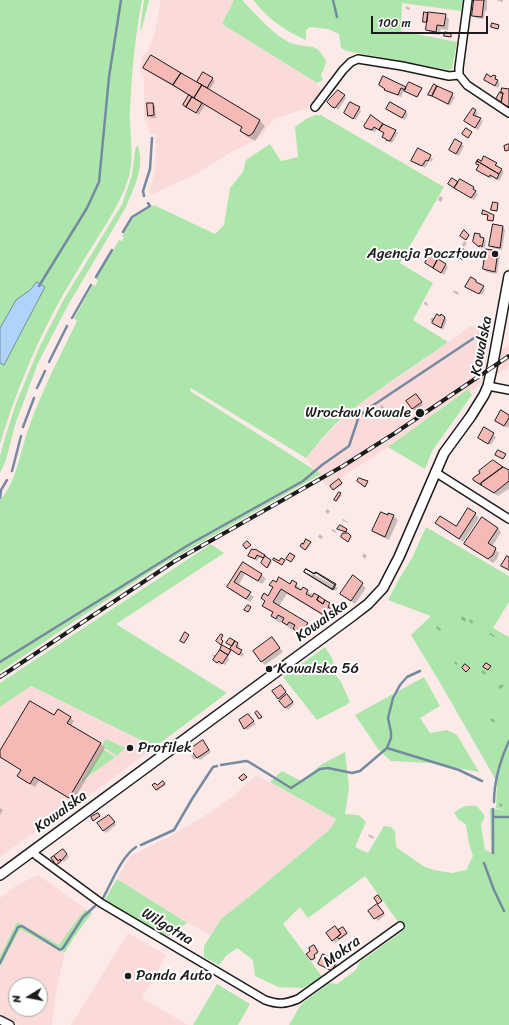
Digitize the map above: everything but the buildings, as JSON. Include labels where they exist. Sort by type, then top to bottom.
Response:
[{"type":"street","points":[[468,0],[459,76],[467,85],[508,113],[509,120]]},
{"type":"street","points":[[315,107],[343,70],[351,62],[358,59],[449,76],[459,76]]},
{"type":"street","name":"Kowalska","points":[[0,874],[374,599],[383,588],[395,564],[446,449],[480,402],[488,386],[509,276]]},
{"type":"street","points":[[488,386],[509,390]]},
{"type":"street","points":[[435,472],[508,517]]},
{"type":"street","name":"Wilgotna","points":[[32,851],[36,856],[102,903],[265,1000],[277,1004],[288,1003],[298,999]]},
{"type":"street","name":"Mokra","points":[[298,999],[400,926]]},
{"type":"street","points":[[0,1020],[10,1025]]},
{"type":"shaded area","points":[[161,0],[234,0],[222,24],[317,83],[322,91],[308,108],[274,119],[260,138],[233,151],[198,173],[151,195],[149,191],[155,170],[156,134],[150,134],[144,118],[144,78],[140,71],[142,57],[148,51],[154,36]]},
{"type":"shaded area","points":[[492,322],[486,362],[509,345],[509,367],[470,392],[467,389],[388,447],[327,487],[306,458],[340,420],[370,396],[469,327]]},
{"type":"shaded area","points":[[31,686],[155,747],[60,817],[58,816],[0,857],[0,707]]},
{"type":"shaded area","points":[[256,775],[336,819],[330,829],[221,919],[210,935],[181,919],[117,879],[130,856],[171,836],[206,815],[233,796]]},
{"type":"shaded area","points":[[38,875],[92,913],[65,952],[56,993],[52,1025],[18,1025],[0,1015],[0,898],[17,885]]},
{"type":"shaded area","name":"Panda Auto","points":[[128,933],[166,955],[142,998],[188,1025],[71,1025]]},
{"type":"green space","points":[[0,0],[142,0],[137,27],[130,108],[132,155],[130,174],[115,210],[64,293],[33,353],[18,390],[0,444],[0,363],[4,365],[45,287],[37,282],[30,290],[16,300],[0,328]]},
{"type":"green space","points":[[144,0],[149,0],[142,28],[140,30]]},
{"type":"green space","points":[[234,0],[242,0],[266,25],[287,41],[294,44],[316,48],[326,61],[321,74],[323,80],[317,83],[222,24]]},
{"type":"green space","points":[[253,0],[463,0],[461,11],[402,3],[401,31],[457,42],[452,69],[448,70],[347,51],[341,48],[339,34],[328,29],[310,27],[306,30],[306,40],[277,23]]},
{"type":"green space","points":[[315,115],[321,115],[444,187],[400,263],[433,283],[413,320],[448,342],[380,389],[336,423],[306,458],[191,388],[190,391],[321,474],[158,567],[0,672],[0,500],[10,485],[18,465],[29,427],[40,400],[77,321],[74,318],[93,285],[95,286],[98,281],[96,279],[119,240],[122,241],[124,237],[122,236],[134,217],[154,205],[215,234],[224,225],[230,188],[243,172],[246,160],[270,144],[281,161],[298,157],[295,127],[306,119]]},
{"type":"green space","points":[[138,146],[140,162],[138,177],[126,207],[67,307],[38,363],[15,425],[6,460],[0,473],[0,456],[7,431],[17,401],[39,348],[64,299],[122,204],[132,175],[135,151],[136,147]]},
{"type":"green space","points":[[468,389],[472,395],[432,451],[425,469],[388,447]]},
{"type":"green space","points":[[426,527],[509,576],[509,602],[493,628],[509,637],[509,811],[496,808],[497,782],[411,635],[431,616],[388,600],[412,558]]},
{"type":"green space","points":[[211,544],[224,553],[116,624],[227,693],[155,747],[31,686],[0,707],[0,683]]},
{"type":"green space","points":[[325,647],[333,660],[334,673],[341,682],[350,702],[317,720],[283,677]]},
{"type":"green space","points":[[424,677],[440,706],[420,718],[430,733],[447,730],[457,735],[479,772],[430,763],[391,761],[378,749],[355,715]]},
{"type":"green space","points":[[106,739],[125,748],[117,756],[102,746]]},
{"type":"green space","points":[[103,749],[115,757],[87,777],[80,785]]},
{"type":"green space","points":[[345,752],[349,787],[345,814],[359,815],[366,822],[355,847],[368,853],[384,826],[391,827],[395,831],[396,847],[423,866],[434,870],[452,873],[466,870],[473,856],[469,844],[466,825],[458,819],[454,813],[465,806],[477,806],[485,816],[481,825],[485,850],[491,852],[490,808],[509,811],[509,1025],[289,1025],[304,1002],[329,983],[337,984],[356,970],[360,962],[404,930],[365,876],[308,918],[300,907],[283,924],[323,978],[303,988],[278,987],[255,976],[253,960],[237,948],[226,956],[219,965],[204,957],[204,946],[221,919],[330,829],[336,819],[270,782],[282,771],[301,781],[322,764]]},
{"type":"green space","points":[[117,879],[187,923],[168,936],[144,926],[104,901]]},
{"type":"green space","points":[[85,910],[92,913],[65,952],[60,951],[20,929],[0,967],[0,956],[17,922],[59,945]]},
{"type":"green space","points":[[217,984],[250,1004],[238,1025],[193,1025]]},
{"type":"water","points":[[37,282],[45,287],[4,365],[0,363],[0,328],[16,300],[30,290]]},
{"type":"waterway","points":[[39,286],[87,208],[99,182],[109,77],[121,0]]},
{"type":"waterway","points":[[333,0],[337,17]]},
{"type":"waterway","points":[[144,196],[143,191],[150,169],[152,138]]},
{"type":"waterway","points":[[123,232],[132,217],[150,206],[148,203]]},
{"type":"waterway","points":[[96,277],[112,250]]},
{"type":"waterway","points":[[72,318],[91,285]]},
{"type":"waterway","points":[[49,362],[67,326]]},
{"type":"waterway","points":[[0,662],[190,544],[303,481],[322,465],[349,446],[359,416],[480,334]]},
{"type":"waterway","points":[[37,388],[45,371]]},
{"type":"waterway","points":[[23,427],[34,398]]},
{"type":"waterway","points":[[12,471],[21,436]]},
{"type":"waterway","points":[[0,498],[1,490],[7,480]]},
{"type":"waterway","points":[[387,748],[391,738],[388,718],[393,698],[400,685],[407,677],[420,671]]},
{"type":"waterway","points":[[494,802],[498,771],[509,741]]},
{"type":"waterway","points":[[221,765],[246,761],[291,788],[320,769],[328,768],[352,773],[360,771],[387,748],[459,770],[482,781]]},
{"type":"waterway","points":[[141,845],[174,830],[213,767],[217,766]]},
{"type":"waterway","points":[[493,809],[493,853]]},
{"type":"waterway","points":[[494,817],[509,817]]},
{"type":"waterway","points":[[103,898],[121,863],[136,847]]},
{"type":"waterway","points":[[484,863],[504,911]]},
{"type":"waterway","points":[[0,963],[18,927],[22,926],[60,950],[63,948],[83,917],[95,906]]},
{"type":"railway","points":[[0,677],[175,561],[343,466],[395,433],[509,356]]},
{"type":"place","name":"Agencja Pocztowa","points":[[495,254]]},
{"type":"place","name":"Wrocław Kowale","points":[[420,413]]},
{"type":"place","name":"Kowalska 56","points":[[269,669]]},
{"type":"place","name":"Profilek","points":[[130,748]]},
{"type":"place","name":"Panda Auto","points":[[128,976]]}]
